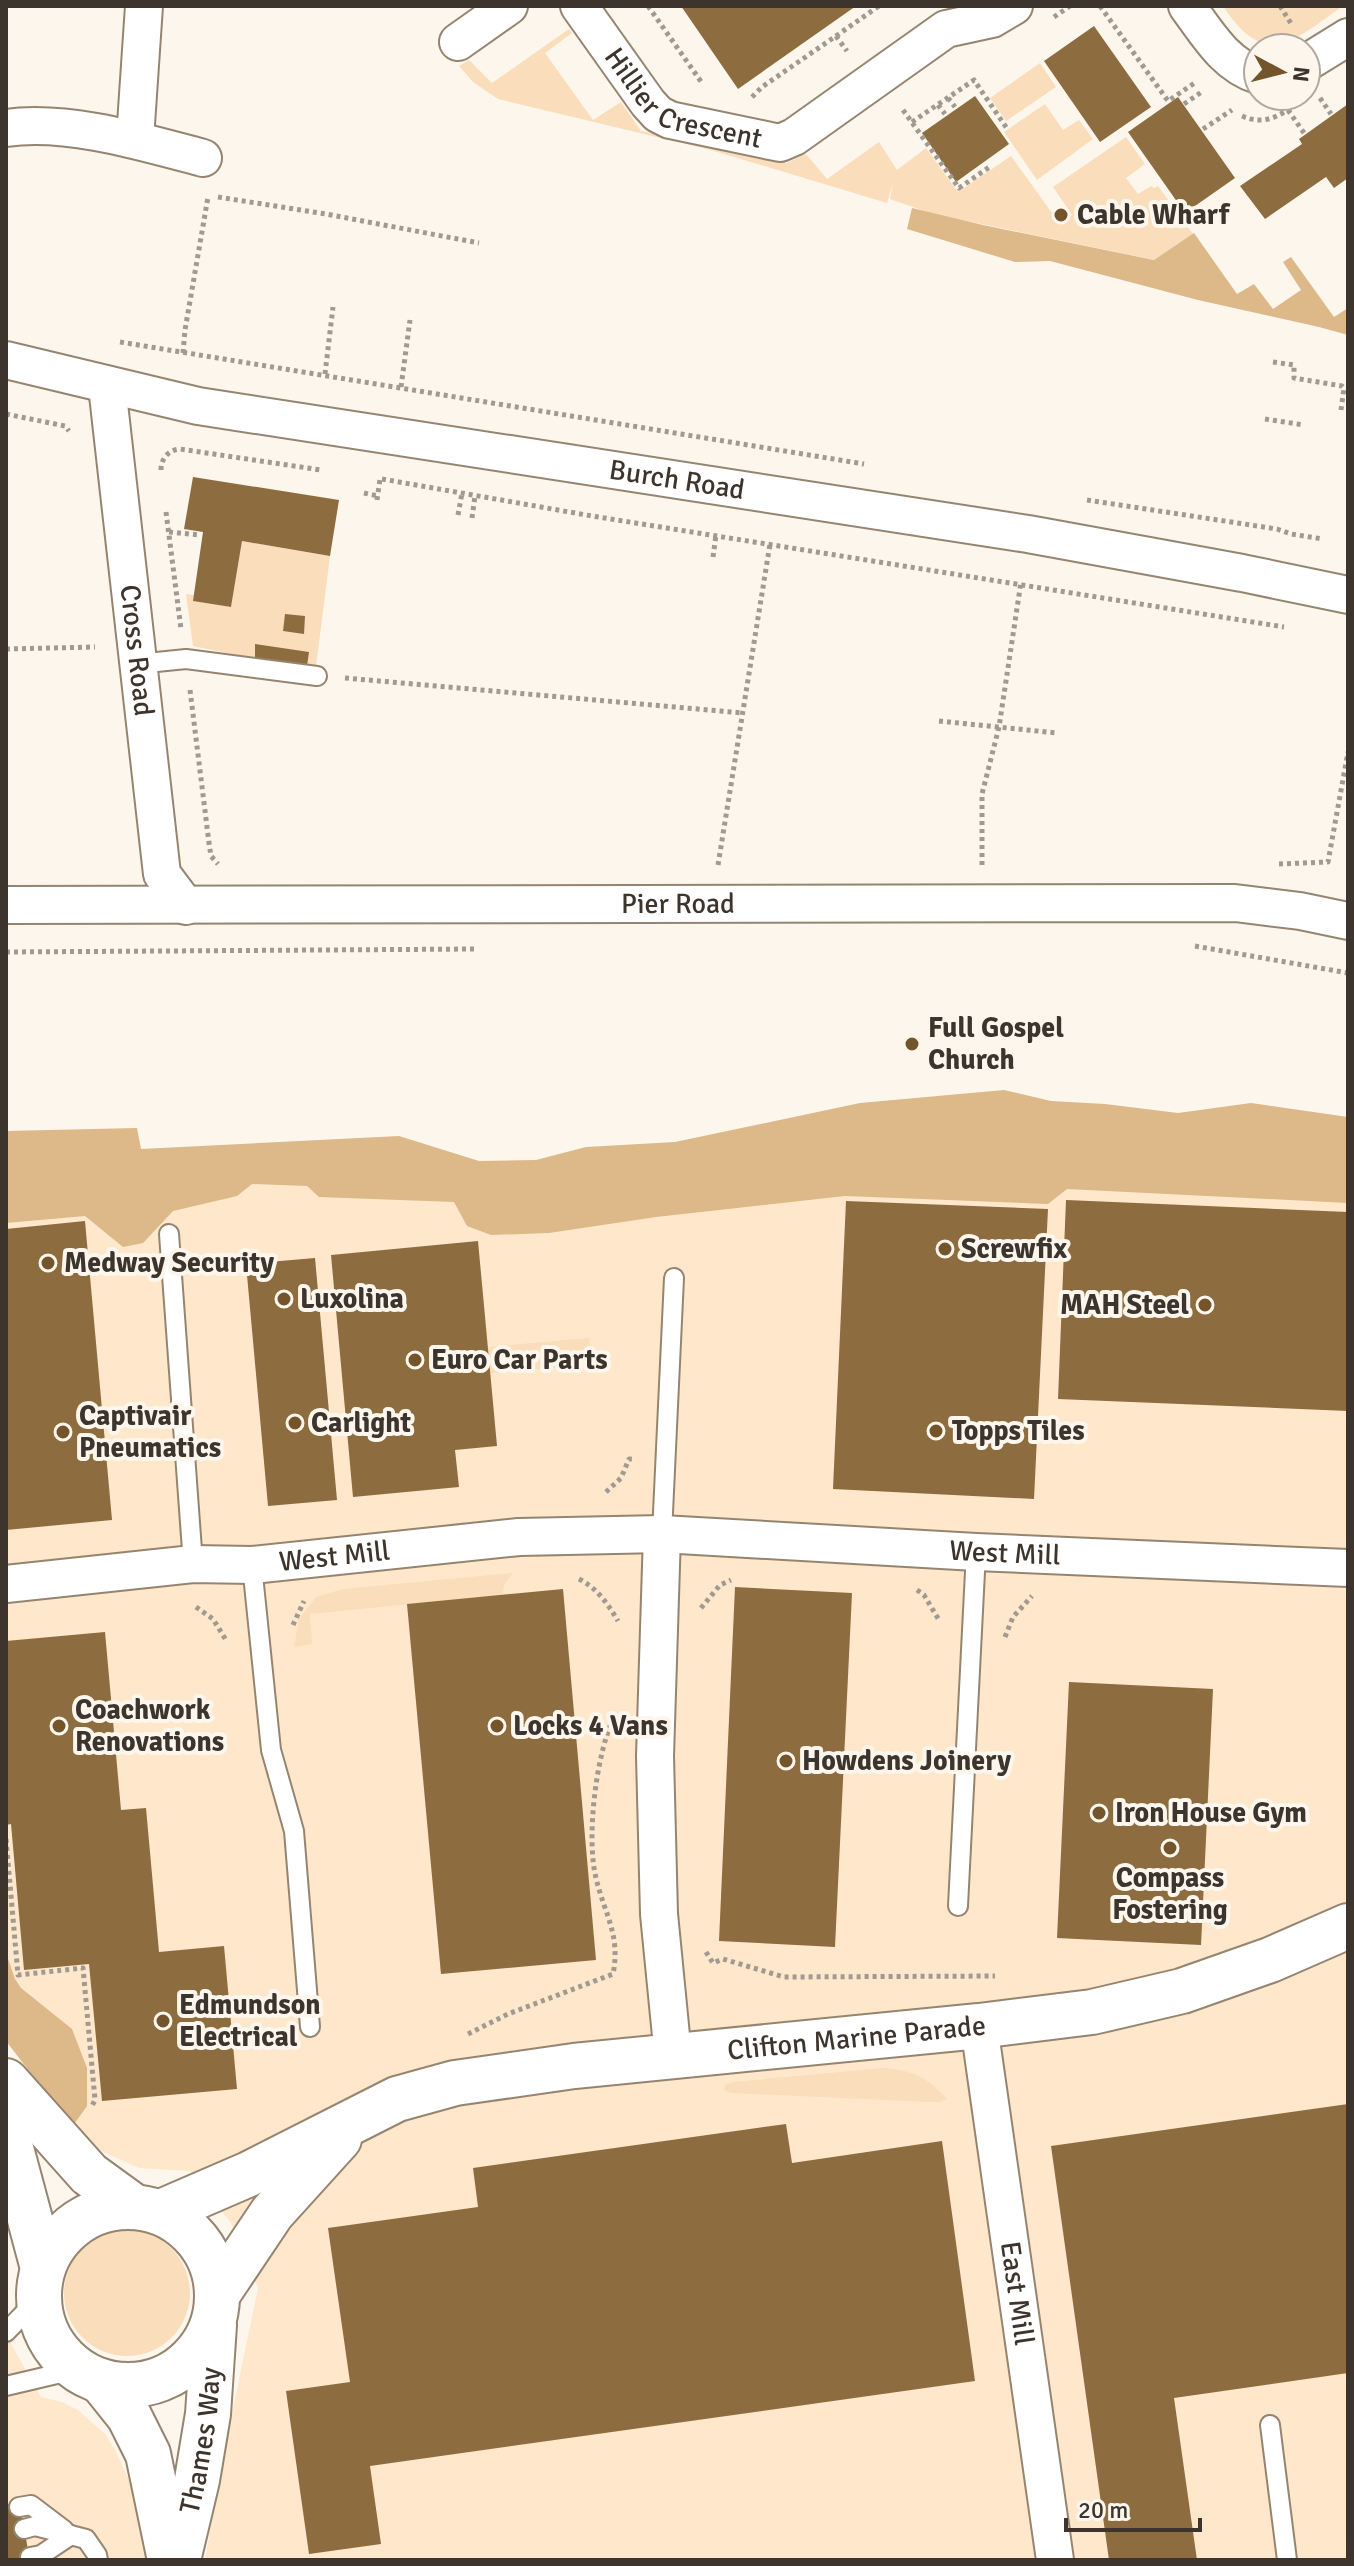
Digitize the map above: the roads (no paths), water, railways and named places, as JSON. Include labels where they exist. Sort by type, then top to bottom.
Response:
[{"type":"street","points":[[135,139],[144,6]]},
{"type":"street","points":[[458,42],[509,6]]},
{"type":"street","name":"Hillier Crescent","points":[[579,6],[654,111],[670,120],[724,124],[772,143],[784,143],[946,29],[992,19],[1014,6]]},
{"type":"street","points":[[1187,6],[1220,50],[1242,68]]},
{"type":"street","points":[[1322,53],[1348,37]]},
{"type":"street","points":[[6,128],[34,124],[135,139],[203,158]]},
{"type":"street","name":"Burch Road","points":[[6,360],[198,406],[1028,534],[1348,595]]},
{"type":"street","name":"Cross Road","points":[[107,386],[162,874],[186,906]]},
{"type":"street","name":"Pier Road","points":[[6,905],[1235,903],[1348,921]]},
{"type":"street","points":[[662,1534],[655,1756],[659,1914],[673,2056]]},
{"type":"street","name":"West Mill","points":[[6,1584],[193,1564],[252,1565],[519,1537],[662,1534],[976,1552],[1348,1568]]},
{"type":"street","name":"Clifton Marine Parade","points":[[147,2209],[249,2174],[397,2099],[455,2083],[673,2056],[1092,2012],[1182,1991],[1270,1960],[1348,1926]]},
{"type":"street","name":"East Mill","points":[[979,2026],[1055,2560]]},
{"type":"street","points":[[6,2081],[89,2174],[147,2209],[185,2227],[204,2248],[214,2270],[216,2306],[205,2340],[191,2359],[173,2373],[151,2382],[126,2385],[90,2375],[59,2353],[45,2327],[41,2283],[6,2130]]},
{"type":"street","name":"Clifton Marine Parade","points":[[216,2306],[272,2213],[357,2119]]},
{"type":"street","points":[[41,2283],[57,2242],[78,2222],[105,2209],[147,2209]]},
{"type":"street","name":"Thames Way","points":[[178,2560],[197,2480],[208,2414],[216,2306]]},
{"type":"street","name":"Thames Way","points":[[90,2375],[129,2416],[148,2454],[170,2560]]},
{"type":"lane","points":[[137,664],[186,659],[317,676]]},
{"type":"lane","points":[[169,1234],[193,1564]]},
{"type":"lane","points":[[662,1534],[674,1278]]},
{"type":"lane","points":[[958,1906],[976,1552]]},
{"type":"lane","points":[[252,1565],[271,1750],[294,1831],[310,2027]]},
{"type":"lane","points":[[6,2332],[41,2283]]},
{"type":"lane","points":[[6,2386],[90,2375]]},
{"type":"lane","points":[[1270,2425],[1287,2560]]},
{"type":"lane","points":[[19,2507],[31,2505],[71,2535]]},
{"type":"lane","points":[[24,2529],[35,2526],[86,2539],[98,2560]]},
{"type":"lane","points":[[30,2557],[41,2555],[71,2535]]},
{"type":"lane","points":[[55,2560],[71,2535]]},
{"type":"place","name":"Cable Wharf","points":[[1061,215]]},
{"type":"place","name":"Full Gospel Church","points":[[912,1044]]},
{"type":"place","name":"Screwfix","points":[[945,1249]]},
{"type":"place","name":"Medway Security","points":[[48,1263]]},
{"type":"place","name":"Luxolina","points":[[284,1299]]},
{"type":"place","name":"MAH Steel","points":[[1205,1305]]},
{"type":"place","name":"Euro Car Parts","points":[[415,1360]]},
{"type":"place","name":"Carlight","points":[[295,1423]]},
{"type":"place","name":"Topps Tiles","points":[[936,1431]]},
{"type":"place","name":"Captivair Pneumatics","points":[[63,1432]]},
{"type":"place","name":"Coachwork Renovations","points":[[59,1726]]},
{"type":"place","name":"Locks 4 Vans","points":[[497,1726]]},
{"type":"place","name":"Howdens Joinery","points":[[786,1761]]},
{"type":"place","name":"Iron House Gym","points":[[1099,1813]]},
{"type":"place","name":"Compass Fostering","points":[[1170,1848]]},
{"type":"place","name":"Edmundson Electrical","points":[[163,2021]]}]
